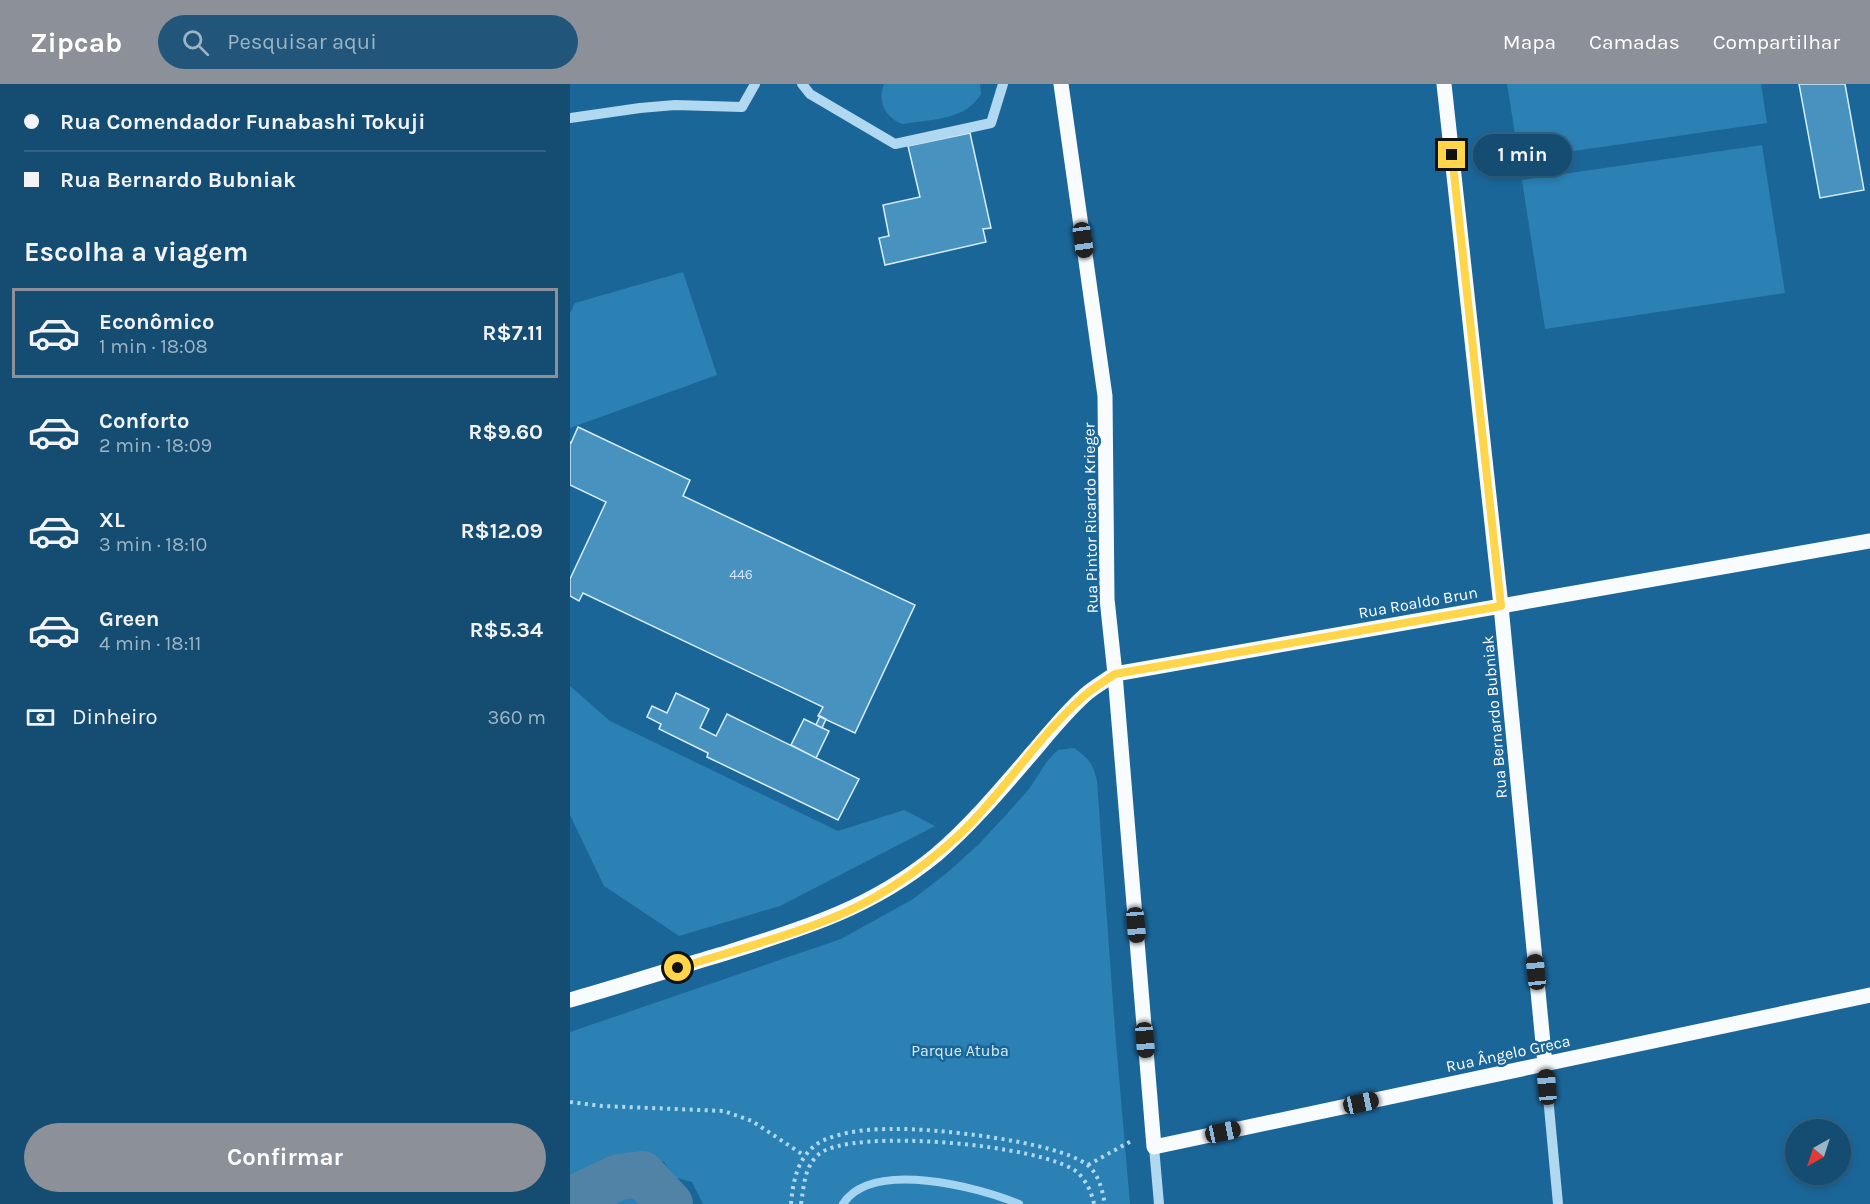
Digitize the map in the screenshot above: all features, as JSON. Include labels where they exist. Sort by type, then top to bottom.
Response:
[{"type":"main road","name":"Rua Pintor Ricardo Krieger","points":[[1061,84],[1105,396],[1107,599],[1154,1147]]},
{"type":"main road","name":"Rua Bernardo Bubniak","points":[[1444,84],[1501,606],[1545,1064]]},
{"type":"main road","name":"Rua Roaldo Brun","points":[[1115,674],[1870,542]]},
{"type":"main road","points":[[570,999],[782,936],[824,922],[864,903],[935,856],[988,804],[1066,713],[1087,693],[1115,674]]},
{"type":"main road","name":"Rua Ângelo Greca","points":[[1154,1147],[1870,995]]},
{"type":"street","points":[[570,118],[675,105],[742,107],[755,84]]},
{"type":"street","points":[[802,84],[810,94],[895,144],[991,123],[1003,84]]},
{"type":"street","name":"Rua Bernardo Bubniak","points":[[1545,1064],[1558,1204]]},
{"type":"street","name":"Rua Pintor Ricardo Krieger","points":[[1154,1147],[1159,1204]]},
{"type":"path","points":[[570,1102],[602,1106],[724,1111],[752,1121],[805,1156]]},
{"type":"path","points":[[791,1204],[796,1169],[805,1156],[820,1142],[860,1131],[894,1129],[941,1132],[1034,1146],[1066,1155],[1088,1165],[1096,1175],[1105,1204]]},
{"type":"path","points":[[1088,1165],[1152,1130]]},
{"type":"path","points":[[801,1204],[806,1169],[819,1154],[842,1143],[912,1140],[970,1145],[1047,1158],[1077,1173],[1086,1183],[1094,1204]]},
{"type":"green space","points":[[884,84],[980,84],[981,94],[974,103],[957,114],[902,124],[891,117],[884,108],[881,96]]},
{"type":"green space","points":[[1507,84],[1761,84],[1767,123],[1519,159]]},
{"type":"green space","points":[[1762,145],[1785,293],[1545,329],[1522,180]]},
{"type":"green space","points":[[683,272],[717,375],[570,428],[570,313],[575,303]]},
{"type":"green space","points":[[570,686],[610,721],[838,831],[904,810],[935,826],[780,906],[679,936],[604,886],[570,815]]},
{"type":"green space","name":"Parque Atuba","points":[[1074,748],[1090,762],[1097,781],[1130,1204],[703,1204],[692,1182],[674,1177],[664,1162],[654,1161],[662,1174],[646,1204],[570,1204],[570,1032],[841,939],[913,899],[979,844],[1029,789],[1048,760],[1058,750]]},
{"type":"building","points":[[1799,84],[1845,84],[1864,190],[1820,198]]},
{"type":"building","points":[[970,133],[991,228],[983,229],[986,242],[885,265],[879,238],[889,236],[883,205],[920,197],[908,146]]},
{"type":"building","points":[[578,427],[690,480],[683,496],[915,605],[855,733],[818,716],[823,707],[583,593],[579,601],[570,596],[570,579],[606,502],[570,485],[570,442]]},
{"type":"building","points":[[676,693],[709,709],[700,728],[716,736],[727,714],[859,779],[838,820],[707,757],[708,753],[659,729],[661,724],[647,717],[652,706],[667,713]]},
{"type":"building","points":[[820,716],[826,719],[822,728],[816,725]]},
{"type":"building","points":[[804,719],[829,731],[816,758],[791,745]]},
{"type":"waterway","points":[[570,1200],[619,1177],[642,1174],[670,1204]]},
{"type":"waterway","points":[[843,1204],[857,1190],[877,1183],[901,1180],[927,1181],[979,1190],[1019,1204]]},
{"type":"route","points":[[678,968],[824,922],[864,903],[901,880],[935,856],[960,833],[1066,713],[1087,693],[1115,674],[1501,606],[1452,155]]}]
